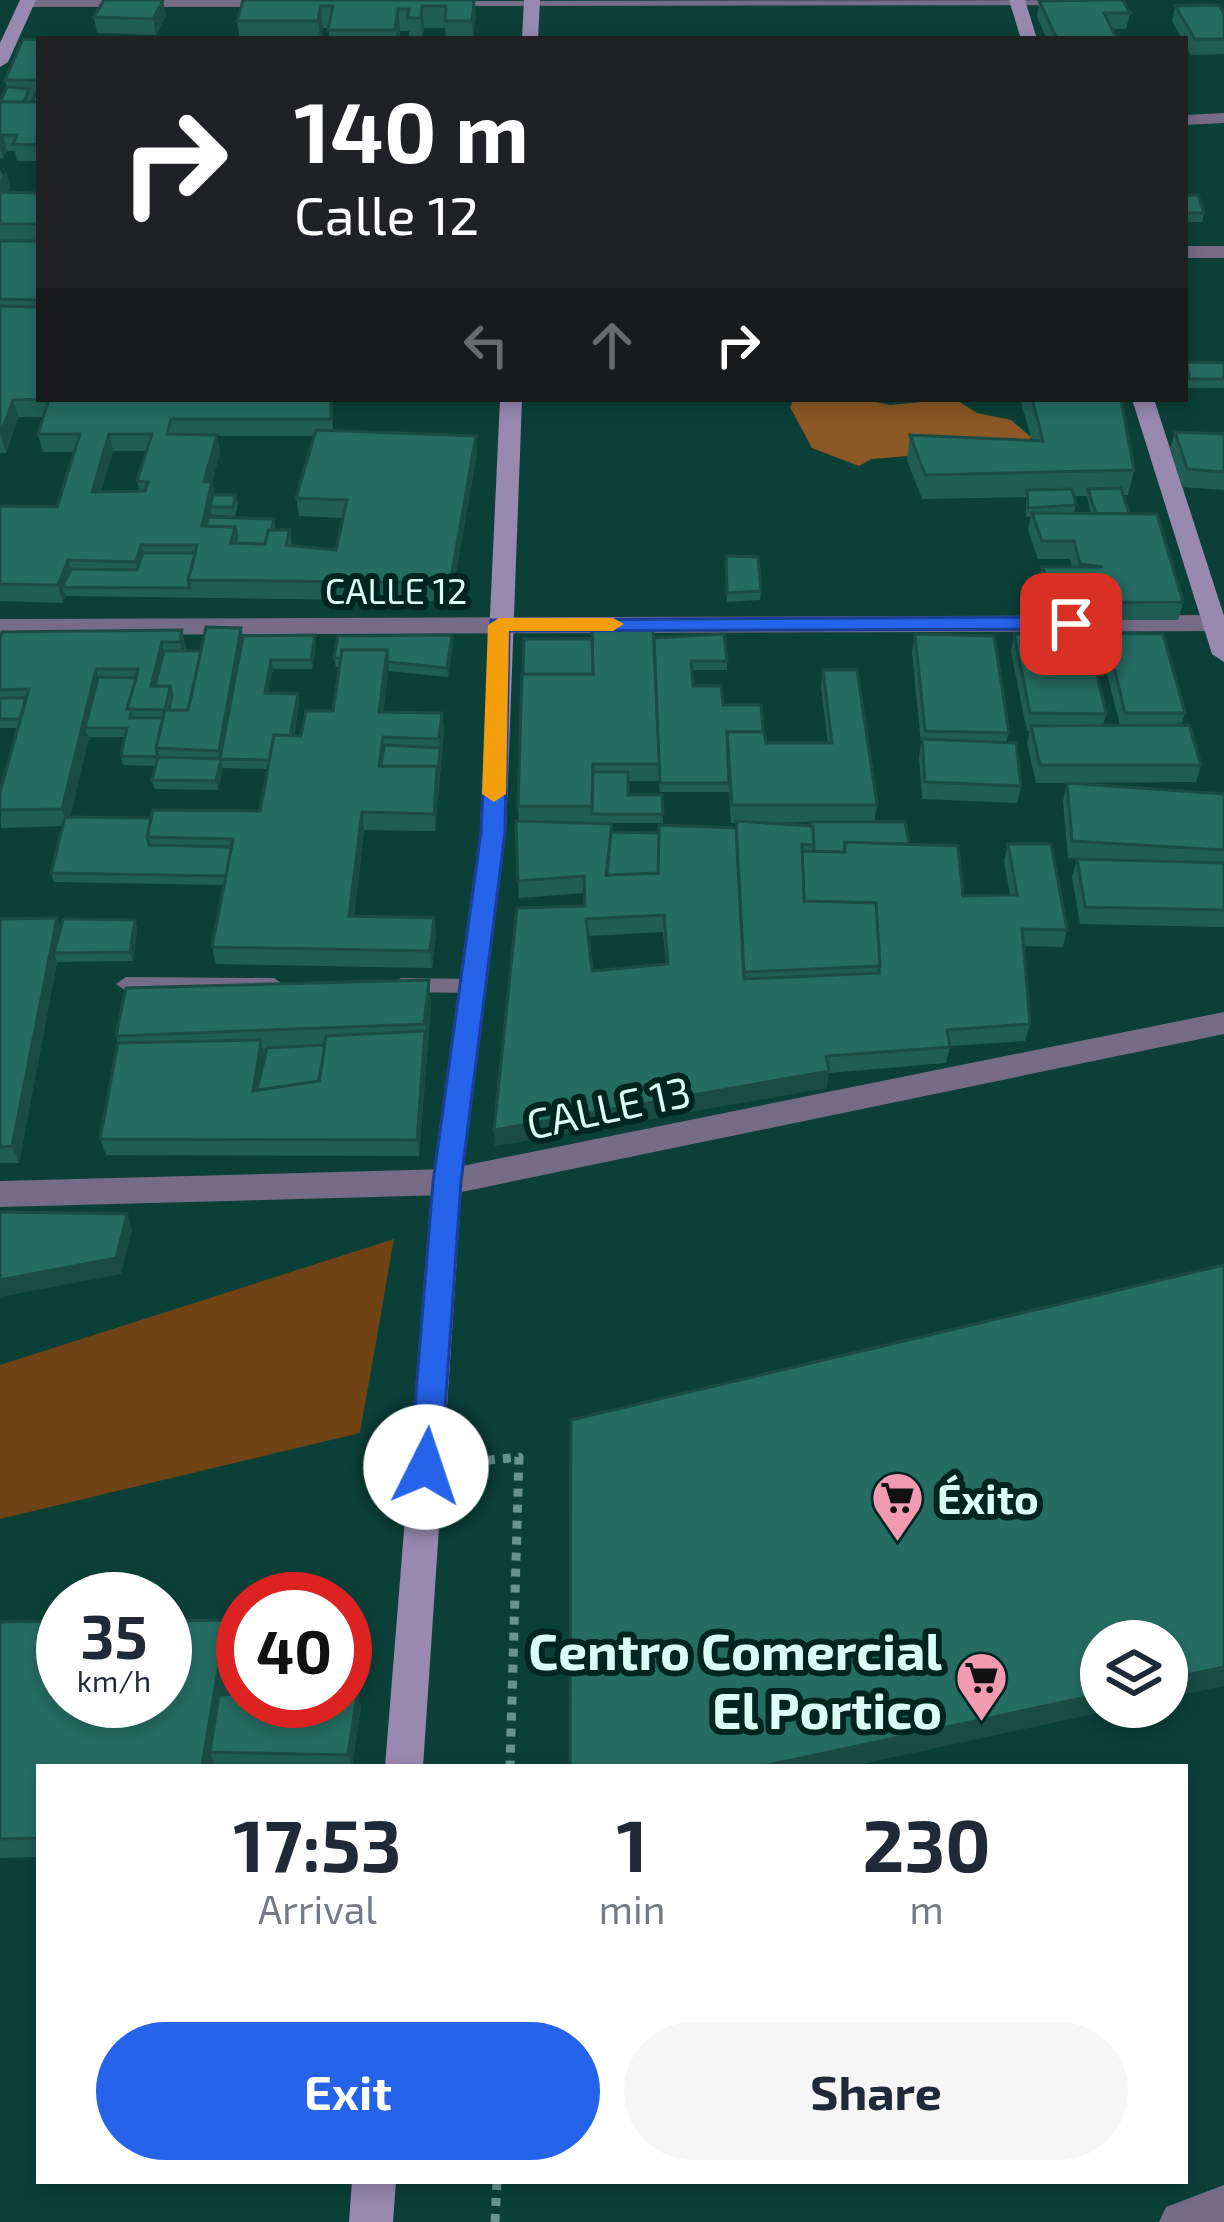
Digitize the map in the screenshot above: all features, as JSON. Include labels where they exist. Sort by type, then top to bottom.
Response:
[{"type":"street","points":[[530,36],[532,0]]},
{"type":"street","points":[[417,1],[1104,0]]},
{"type":"street","points":[[0,62],[27,1],[302,2]]},
{"type":"street","points":[[1018,1],[1028,36]]},
{"type":"street","points":[[1188,120],[1224,118]]},
{"type":"street","points":[[1188,252],[1224,252]]},
{"type":"street","points":[[404,1764],[447,1182],[473,986],[505,832],[499,625],[511,402]]},
{"type":"street","points":[[1144,402],[1219,623],[1224,654]]},
{"type":"street","name":"CALLE 12","points":[[0,627],[1219,623]]},
{"type":"street","name":"CALLE 13","points":[[0,1194],[447,1182],[1224,1023]]},
{"type":"street","points":[[370,2222],[374,2184]]},
{"type":"street","points":[[1181,2222],[1224,2207]]},
{"type":"lane","points":[[126,984],[288,985]]},
{"type":"lane","points":[[380,986],[473,986]]},
{"type":"path","points":[[426,1467],[519,1457],[509,1764]]},
{"type":"path","points":[[495,2222],[496,2184]]},
{"type":"shaded area","points":[[792,402],[960,402],[977,413],[1011,420],[1031,437],[1026,446],[872,459],[859,466],[812,448],[790,407]]},
{"type":"shaded area","points":[[394,1239],[360,1433],[0,1519],[0,1365]]},
{"type":"building","points":[[104,0],[163,0],[153,19],[94,17]]},
{"type":"building","points":[[243,0],[474,0],[472,21],[445,21],[446,6],[422,6],[421,18],[408,18],[409,9],[398,9],[395,30],[328,30],[333,6],[321,6],[318,21],[237,21]]},
{"type":"building","points":[[1123,0],[1130,13],[1104,13],[1116,36],[1056,36],[1039,1]]},
{"type":"building","points":[[1219,5],[1224,14],[1224,39],[1195,39],[1175,6]]},
{"type":"building","points":[[23,39],[36,40],[36,80],[5,80]]},
{"type":"building","points":[[7,87],[29,89],[24,102],[0,102]]},
{"type":"building","points":[[0,102],[36,102],[36,145],[13,144],[17,135],[3,135],[0,140]]},
{"type":"building","points":[[0,192],[36,193],[36,224],[0,224]]},
{"type":"building","points":[[1188,195],[1198,195],[1204,213],[1188,213]]},
{"type":"building","points":[[0,241],[36,241],[36,300],[0,299]]},
{"type":"building","points":[[0,306],[36,307],[36,399],[13,400],[0,436]]},
{"type":"building","points":[[1188,362],[1224,363],[1224,379],[1190,379]]},
{"type":"building","points":[[48,402],[331,402],[331,419],[171,419],[167,434],[217,435],[204,482],[212,482],[202,526],[235,527],[231,543],[265,544],[268,530],[290,530],[286,545],[336,550],[347,500],[296,498],[316,430],[476,436],[450,583],[188,580],[197,545],[141,545],[136,562],[68,560],[58,585],[0,584],[0,506],[57,507],[80,434],[38,434]],"holes":[[[109,434],[152,434],[137,481],[148,482],[145,491],[92,492]]]},
{"type":"building","points":[[1033,402],[1122,402],[1134,470],[925,475],[910,435],[1043,441]]},
{"type":"building","points":[[1175,432],[1224,434],[1224,472],[1187,469]]},
{"type":"building","points":[[1121,488],[1129,514],[1096,514],[1088,489]]},
{"type":"building","points":[[1072,489],[1076,505],[1028,508],[1027,490]]},
{"type":"building","points":[[213,495],[236,495],[233,507],[210,507]]},
{"type":"building","points":[[1032,513],[1157,514],[1183,602],[1060,603],[1042,567],[1103,567],[1080,564],[1074,541],[1042,541]]},
{"type":"building","points":[[208,517],[274,519],[265,544],[235,543],[235,527],[206,526]]},
{"type":"building","points":[[143,553],[195,553],[190,588],[62,587],[71,569],[137,570]]},
{"type":"building","points":[[726,556],[758,557],[761,591],[727,593]]},
{"type":"building","points":[[206,627],[241,628],[219,751],[156,748],[165,710],[188,710]]},
{"type":"building","points":[[182,630],[180,642],[162,642],[151,686],[170,686],[165,710],[127,709],[138,669],[96,669],[62,809],[0,810],[0,792],[29,689],[0,690],[2,632]]},
{"type":"building","points":[[592,630],[653,630],[660,764],[593,764],[592,806],[518,806],[522,674],[593,674]]},
{"type":"building","points":[[1106,633],[1163,634],[1185,713],[1125,713]]},
{"type":"building","points":[[724,634],[727,661],[691,661],[693,686],[721,686],[723,705],[761,705],[763,732],[727,732],[729,783],[660,783],[654,638]]},
{"type":"building","points":[[915,634],[994,636],[1009,733],[925,731]]},
{"type":"building","points":[[1014,634],[1088,635],[1106,714],[1030,713]]},
{"type":"building","points":[[315,635],[311,660],[271,660],[265,693],[298,694],[290,736],[274,735],[269,760],[221,759],[216,781],[152,780],[158,757],[220,759],[243,636]]},
{"type":"building","points":[[452,635],[447,668],[388,662],[387,650],[342,650],[341,658],[334,658],[338,636]]},
{"type":"building","points":[[524,639],[592,639],[593,674],[523,674]]},
{"type":"building","points":[[342,650],[387,650],[379,712],[442,713],[439,739],[383,737],[379,766],[437,766],[434,814],[362,812],[349,916],[434,918],[430,951],[212,947],[233,839],[147,837],[153,810],[260,811],[274,735],[301,736],[306,711],[333,711]]},
{"type":"building","points":[[164,651],[201,651],[188,710],[169,710],[170,686],[155,686]]},
{"type":"building","points":[[823,670],[857,670],[877,805],[732,805],[727,732],[764,732],[766,743],[832,743]]},
{"type":"building","points":[[98,677],[136,678],[127,709],[132,709],[130,718],[163,718],[158,757],[121,756],[127,728],[85,728]]},
{"type":"building","points":[[0,698],[26,698],[20,719],[0,719]]},
{"type":"building","points":[[1189,725],[1201,765],[1040,765],[1031,726]]},
{"type":"building","points":[[922,739],[1016,743],[1021,786],[925,782]]},
{"type":"building","points":[[384,745],[440,748],[438,774],[437,766],[381,766]]},
{"type":"building","points":[[593,772],[628,772],[628,795],[662,795],[663,814],[592,814]]},
{"type":"building","points":[[1067,783],[1224,794],[1224,850],[1072,841]]},
{"type":"building","points":[[65,817],[151,818],[149,845],[231,847],[226,876],[51,873]]},
{"type":"building","points":[[516,821],[612,824],[606,875],[658,873],[659,825],[736,828],[744,979],[879,973],[876,903],[804,901],[802,851],[845,852],[845,842],[958,846],[963,896],[1017,895],[1008,844],[1051,844],[1067,930],[1022,929],[1030,1024],[947,1030],[950,1047],[826,1056],[829,1071],[494,1130],[517,908],[585,906],[584,876],[518,881]],"holes":[[[664,915],[668,964],[592,971],[586,919]]]},
{"type":"building","points":[[736,821],[813,826],[815,845],[802,844],[804,901],[876,903],[880,966],[744,972]]},
{"type":"building","points":[[810,822],[905,822],[909,844],[845,842],[844,852],[814,851]]},
{"type":"building","points":[[611,832],[659,833],[658,873],[607,875]]},
{"type":"building","points":[[1077,859],[1224,863],[1224,910],[1085,907]]},
{"type":"building","points":[[57,918],[12,1146],[0,1147],[0,919]]},
{"type":"building","points":[[63,919],[135,920],[130,952],[54,953]]},
{"type":"building","points":[[429,980],[424,1024],[116,1036],[126,988]]},
{"type":"building","points":[[425,1031],[417,1140],[100,1139],[118,1043],[261,1040],[253,1091],[319,1081],[326,1036]]},
{"type":"building","points":[[325,1045],[319,1081],[257,1090],[267,1048]]},
{"type":"building","points":[[0,1212],[127,1214],[116,1258],[0,1280]]},
{"type":"building","name":"Éxito","points":[[1224,1265],[1224,1667],[1188,1675],[1188,1620],[1080,1620],[1080,1698],[773,1764],[570,1764],[571,1420]]},
{"type":"building","points":[[216,1620],[216,1681],[202,1764],[36,1764],[36,1838],[0,1839],[0,1622],[36,1621],[36,1728],[192,1728],[192,1621]]},
{"type":"building","points":[[216,1714],[216,1728],[352,1728],[348,1755],[210,1752]]},
{"type":"slow traffic","points":[[494,794],[499,625],[613,624]]},
{"type":"place","name":"Éxito","points":[[898,1543]]},
{"type":"place","name":"Centro Comercial El Portico","points":[[981,1724]]},
{"type":"route","points":[[426,1467],[447,1182],[493,832],[499,625],[1071,624]]}]
